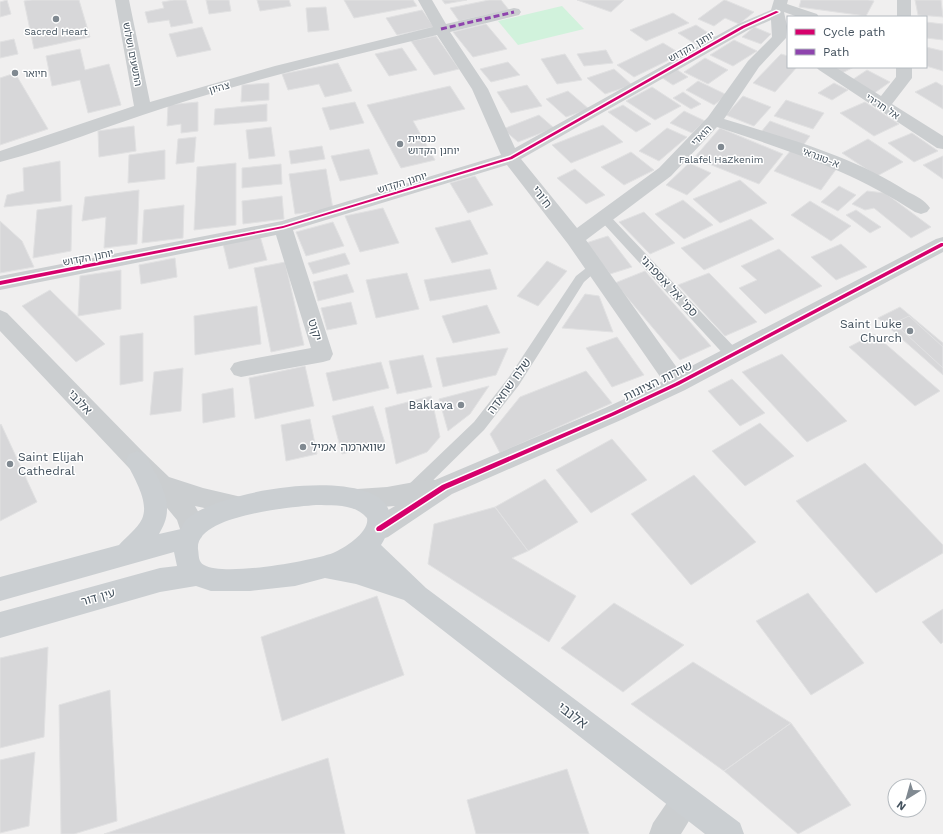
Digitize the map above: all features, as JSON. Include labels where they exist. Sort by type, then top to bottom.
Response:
[{"type":"street","name":"התשעים ושלוש","points":[[122,0],[143,109]]},
{"type":"street","name":"ח'ורי","points":[[425,0],[441,29],[480,89],[511,158],[575,239],[677,384]]},
{"type":"street","points":[[904,0],[904,16]]},
{"type":"street","points":[[779,6],[809,16]]},
{"type":"street","name":"הואדי","points":[[575,239],[665,172],[714,121],[753,64],[783,41],[780,26],[779,6]]},
{"type":"street","name":"יוחנן הקדוש","points":[[0,283],[283,226],[511,158],[779,6]]},
{"type":"street","name":"צהיון","points":[[0,157],[29,149],[143,109],[278,70],[514,12]]},
{"type":"street","name":"אל חרירי","points":[[826,68],[943,144]]},
{"type":"street","points":[[882,105],[904,78],[904,68]]},
{"type":"street","name":"א-טוגראי","points":[[714,121],[838,164],[878,181],[899,193],[920,208]]},
{"type":"street","points":[[927,134],[943,125]]},
{"type":"street","name":"יקוט","points":[[241,369],[323,354],[283,226]]},
{"type":"street","name":"שדרות הציונות","points":[[372,537],[444,487],[613,414],[677,384],[943,244]]},
{"type":"street","name":"אלנבי","points":[[0,318],[137,461],[161,484],[188,515],[190,534]]},
{"type":"street","points":[[126,554],[144,538],[153,524],[156,510],[153,496],[137,461]]},
{"type":"street","name":"אלנבי","points":[[161,484],[194,497],[214,502],[242,506]]},
{"type":"street","name":"שדרות הציונות","points":[[357,499],[410,493],[444,487]]},
{"type":"street","points":[[0,589],[126,554],[190,534],[212,515],[242,506],[273,500],[316,495],[357,499],[368,504],[377,512],[381,521],[372,537],[346,559],[325,567],[296,573],[242,580],[225,581],[210,579],[197,574],[187,561],[185,551],[190,534]]},
{"type":"street","name":"אלנבי","points":[[372,537],[417,596]]},
{"type":"street","name":"אלנבי","points":[[325,567],[343,569],[372,576],[417,596],[729,834]]},
{"type":"street","name":"עין דור","points":[[0,625],[160,580],[197,574]]},
{"type":"street","points":[[664,834],[685,801]]},
{"type":"lane","name":"סמ' אל אספהני","points":[[605,218],[733,355]]},
{"type":"lane","name":"שלח שחאדה","points":[[410,493],[479,426],[514,382],[580,279],[594,268]]},
{"type":"green space","points":[[562,6],[584,29],[518,45],[498,21]]},
{"type":"building","points":[[7,0],[11,14],[0,17],[0,2]]},
{"type":"building","name":"Sacred Heart","points":[[79,0],[90,37],[34,49],[24,1]]},
{"type":"building","points":[[186,0],[193,23],[171,27],[169,20],[148,23],[145,12],[164,8],[162,2]]},
{"type":"building","points":[[206,0],[229,0],[231,11],[209,14]]},
{"type":"building","points":[[257,0],[289,0],[291,6],[260,11]]},
{"type":"building","points":[[344,0],[413,0],[417,6],[354,18]]},
{"type":"building","points":[[442,0],[467,0],[445,4]]},
{"type":"building","points":[[489,0],[501,0],[509,10],[459,21],[450,8]]},
{"type":"building","points":[[577,0],[624,0],[611,12]]},
{"type":"building","points":[[724,0],[754,12],[739,24],[725,18],[714,26],[698,19]]},
{"type":"building","points":[[801,0],[874,1],[866,16],[799,7]]},
{"type":"building","points":[[915,0],[941,0],[943,17],[918,15]]},
{"type":"building","points":[[326,7],[329,30],[308,32],[306,8]]},
{"type":"building","points":[[422,10],[434,27],[397,35],[386,18]]},
{"type":"building","points":[[673,13],[689,23],[646,41],[630,30]]},
{"type":"building","points":[[927,22],[943,24],[943,40],[927,38]]},
{"type":"building","points":[[486,24],[507,49],[473,57],[453,32]]},
{"type":"building","points":[[696,25],[715,37],[697,45],[678,33]]},
{"type":"building","points":[[202,27],[211,50],[177,57],[169,34]]},
{"type":"building","points":[[754,27],[771,34],[761,44],[742,37]]},
{"type":"building","points":[[436,36],[459,69],[434,75],[411,41]]},
{"type":"building","points":[[14,39],[18,54],[0,58],[0,42]]},
{"type":"building","points":[[734,40],[757,51],[733,66],[710,55]]},
{"type":"building","points":[[663,43],[681,54],[634,77],[617,65]]},
{"type":"building","points":[[927,47],[943,51],[943,71],[927,66]]},
{"type":"building","points":[[402,48],[417,70],[389,76],[375,54]]},
{"type":"building","points":[[80,49],[85,70],[109,64],[121,105],[88,113],[80,80],[52,86],[46,56]]},
{"type":"building","points":[[606,50],[613,63],[584,66],[577,54]]},
{"type":"building","points":[[565,54],[582,80],[557,84],[541,59]]},
{"type":"building","points":[[781,54],[787,56],[787,68],[796,68],[775,92],[753,83]]},
{"type":"building","points":[[705,58],[728,70],[708,84],[684,72]]},
{"type":"building","points":[[508,62],[520,75],[491,82],[480,69]]},
{"type":"building","points":[[338,63],[352,91],[325,97],[319,84],[288,90],[282,74]]},
{"type":"building","points":[[834,68],[852,68],[842,73]]},
{"type":"building","points":[[614,69],[632,85],[605,94],[587,78]]},
{"type":"building","points":[[676,69],[688,77],[673,85],[661,77]]},
{"type":"building","points":[[867,70],[890,82],[873,94],[849,82]]},
{"type":"building","points":[[15,73],[48,129],[0,145],[0,78]]},
{"type":"building","points":[[698,81],[727,95],[714,105],[686,90]]},
{"type":"building","points":[[936,82],[943,86],[943,109],[915,92]]},
{"type":"building","points":[[269,83],[269,100],[241,102],[242,85]]},
{"type":"building","points":[[834,83],[848,90],[832,100],[818,93]]},
{"type":"building","points":[[527,85],[542,106],[511,113],[497,92]]},
{"type":"building","points":[[450,86],[465,109],[413,121],[435,160],[401,168],[367,105]]},
{"type":"building","points":[[652,87],[681,106],[655,120],[626,101]]},
{"type":"building","points":[[568,91],[589,109],[566,117],[546,99]]},
{"type":"building","points":[[683,92],[701,104],[691,109],[673,98]]},
{"type":"building","points":[[743,96],[771,107],[754,126],[726,115]]},
{"type":"building","points":[[786,100],[824,113],[813,129],[774,116]]},
{"type":"building","points":[[198,102],[198,131],[181,133],[181,124],[167,126],[168,105]]},
{"type":"building","points":[[355,102],[364,123],[330,130],[322,108]]},
{"type":"building","points":[[865,102],[899,124],[874,136],[840,113]]},
{"type":"building","points":[[267,104],[267,121],[214,125],[215,109]]},
{"type":"building","points":[[623,105],[651,124],[636,132],[608,112]]},
{"type":"building","points":[[684,111],[705,121],[692,133],[670,123]]},
{"type":"building","points":[[539,115],[554,128],[518,142],[503,129]]},
{"type":"building","points":[[770,121],[810,136],[802,147],[761,132]]},
{"type":"building","points":[[603,125],[623,142],[571,163],[552,145]]},
{"type":"building","points":[[134,126],[136,151],[99,157],[98,131]]},
{"type":"building","points":[[271,127],[275,156],[249,159],[246,130]]},
{"type":"building","points":[[667,128],[687,137],[659,161],[639,151]]},
{"type":"building","points":[[720,128],[783,154],[759,184],[694,158]]},
{"type":"building","points":[[912,133],[938,151],[914,162],[888,143]]},
{"type":"building","points":[[196,137],[194,162],[176,164],[178,139]]},
{"type":"building","points":[[868,139],[903,162],[877,176],[842,153]]},
{"type":"building","points":[[322,146],[325,159],[291,164],[289,151]]},
{"type":"building","points":[[369,149],[378,174],[340,181],[331,156]]},
{"type":"building","points":[[165,150],[165,179],[128,183],[129,155]]},
{"type":"building","points":[[791,150],[837,168],[821,190],[774,171]]},
{"type":"building","points":[[631,152],[654,170],[624,185],[601,167]]},
{"type":"building","points":[[943,156],[943,179],[923,165]]},
{"type":"building","points":[[60,161],[61,201],[4,207],[7,195],[24,191],[23,168]]},
{"type":"building","points":[[236,163],[236,225],[194,230],[197,167]]},
{"type":"building","points":[[689,163],[711,173],[687,195],[666,185]]},
{"type":"building","points":[[281,164],[282,184],[242,188],[242,168]]},
{"type":"building","points":[[326,169],[333,209],[295,214],[289,174]]},
{"type":"building","points":[[575,169],[605,195],[586,204],[557,178]]},
{"type":"building","points":[[475,176],[493,205],[468,213],[450,183]]},
{"type":"building","points":[[740,180],[767,203],[720,223],[693,199]]},
{"type":"building","points":[[839,186],[856,195],[838,211],[821,202]]},
{"type":"building","points":[[139,190],[137,244],[104,248],[106,217],[82,221],[85,197]]},
{"type":"building","points":[[867,191],[885,193],[931,227],[911,238],[874,208],[865,210],[852,204]]},
{"type":"building","points":[[282,196],[284,219],[243,224],[242,201]]},
{"type":"building","points":[[683,200],[713,225],[684,239],[655,214]]},
{"type":"building","points":[[810,201],[851,226],[831,241],[791,215]]},
{"type":"building","points":[[72,205],[71,251],[33,258],[37,210]]},
{"type":"building","points":[[184,205],[183,238],[142,243],[144,210]]},
{"type":"building","points":[[383,208],[399,243],[360,252],[345,216]]},
{"type":"building","points":[[856,210],[881,227],[870,233],[846,215]]},
{"type":"building","points":[[644,212],[675,243],[650,254],[619,222]]},
{"type":"building","points":[[751,219],[774,239],[704,270],[681,248]]},
{"type":"building","points":[[470,220],[488,254],[452,263],[435,228]]},
{"type":"building","points":[[0,221],[22,241],[34,267],[0,273]]},
{"type":"building","points":[[333,222],[344,246],[306,256],[296,232]]},
{"type":"building","points":[[260,236],[267,260],[229,269],[223,244]]},
{"type":"building","points":[[608,236],[632,267],[610,274],[586,243]]},
{"type":"building","points":[[841,244],[867,267],[836,280],[811,257]]},
{"type":"building","points":[[779,249],[822,286],[765,314],[739,288],[757,280],[741,266]]},
{"type":"building","points":[[345,253],[350,264],[313,274],[308,263]]},
{"type":"building","points":[[175,258],[177,277],[141,284],[139,265]]},
{"type":"building","points":[[547,261],[567,271],[538,306],[517,296]]},
{"type":"building","points":[[285,262],[304,345],[271,352],[254,268]]},
{"type":"building","points":[[490,269],[497,289],[430,301],[424,280]]},
{"type":"building","points":[[121,270],[121,309],[78,316],[80,276]]},
{"type":"building","points":[[645,271],[711,346],[680,360],[615,283]]},
{"type":"building","points":[[407,273],[419,309],[376,318],[366,280]]},
{"type":"building","points":[[709,273],[757,322],[725,336],[678,285]]},
{"type":"building","points":[[347,274],[354,292],[318,301],[313,282]]},
{"type":"building","points":[[50,290],[105,344],[76,362],[22,306]]},
{"type":"building","points":[[585,294],[599,296],[613,332],[562,328]]},
{"type":"building","points":[[351,302],[357,324],[327,330],[321,308]]},
{"type":"building","points":[[487,305],[500,333],[453,343],[442,316]]},
{"type":"building","points":[[257,306],[261,344],[195,355],[194,316]]},
{"type":"building","name":"Saint Luke Church","points":[[900,307],[943,343],[943,375],[878,318]]},
{"type":"building","points":[[909,316],[943,347],[943,368],[894,323]]},
{"type":"building","points":[[143,333],[143,381],[120,385],[120,336]]},
{"type":"building","points":[[874,334],[940,391],[915,406],[849,347]]},
{"type":"building","points":[[617,337],[644,375],[612,387],[586,348]]},
{"type":"building","points":[[508,348],[496,375],[443,387],[436,358]]},
{"type":"building","points":[[782,354],[847,421],[807,442],[742,372]]},
{"type":"building","points":[[423,355],[432,387],[397,394],[389,361]]},
{"type":"building","points":[[381,362],[389,388],[333,401],[326,373]]},
{"type":"building","points":[[305,366],[314,406],[255,419],[249,378]]},
{"type":"building","points":[[183,368],[181,411],[150,415],[154,372]]},
{"type":"building","points":[[586,371],[612,403],[500,453],[490,434],[520,397]]},
{"type":"building","points":[[732,379],[765,413],[740,426],[708,391]]},
{"type":"building","points":[[489,386],[470,414],[448,431],[439,399]]},
{"type":"building","points":[[233,388],[235,417],[203,423],[202,394]]},
{"type":"building","points":[[431,396],[440,437],[427,452],[396,464],[385,408]]},
{"type":"building","points":[[373,406],[385,443],[342,454],[332,416]]},
{"type":"building","points":[[310,419],[317,454],[286,461],[281,425]]},
{"type":"building","points":[[760,423],[794,456],[745,486],[712,451]]},
{"type":"building","name":"Saint Elijah Cathedral","points":[[1,424],[37,502],[0,521],[0,425]]},
{"type":"building","points":[[612,439],[647,480],[591,513],[556,470]]},
{"type":"building","points":[[865,463],[943,545],[943,553],[876,593],[796,501]]},
{"type":"building","points":[[694,475],[756,542],[691,585],[631,514]]},
{"type":"building","points":[[545,479],[578,522],[528,551],[495,507]]},
{"type":"building","points":[[495,507],[528,551],[512,558],[576,596],[549,642],[428,564],[434,524]]},
{"type":"building","points":[[808,593],[864,663],[811,695],[756,621]]},
{"type":"building","points":[[377,596],[404,675],[282,721],[261,637]]},
{"type":"building","points":[[614,603],[684,645],[623,692],[561,648]]},
{"type":"building","points":[[943,609],[943,642],[941,644],[922,622]]},
{"type":"building","points":[[48,647],[44,737],[0,748],[0,658]]},
{"type":"building","points":[[693,662],[791,723],[724,771],[631,704]]},
{"type":"building","points":[[110,690],[117,821],[74,834],[61,834],[59,705]]},
{"type":"building","points":[[791,723],[851,805],[798,834],[724,771]]},
{"type":"building","points":[[35,752],[29,826],[0,833],[0,760]]},
{"type":"building","points":[[328,758],[345,834],[104,834]]},
{"type":"building","points":[[567,769],[589,834],[476,834],[467,800]]},
{"type":"marked path","points":[[441,29],[514,12]]},
{"type":"cycle path","points":[[0,283],[283,227],[511,158],[743,27],[777,12]]},
{"type":"cycle path","points":[[379,529],[444,487],[613,414],[677,384],[943,244]]},
{"type":"place","name":"Sacred Heart","points":[[56,19]]},
{"type":"place","name":"חיואר","points":[[15,73]]},
{"type":"place","name":"כנסיית יוחנן הקדוש","points":[[400,144]]},
{"type":"place","name":"Falafel HaZkenim","points":[[721,147]]},
{"type":"place","name":"Saint Luke Church","points":[[910,331]]},
{"type":"place","name":"Baklava","points":[[461,405]]},
{"type":"place","name":"שווארמה אמיל","points":[[303,447]]},
{"type":"place","name":"Saint Elijah Cathedral","points":[[10,464]]}]
